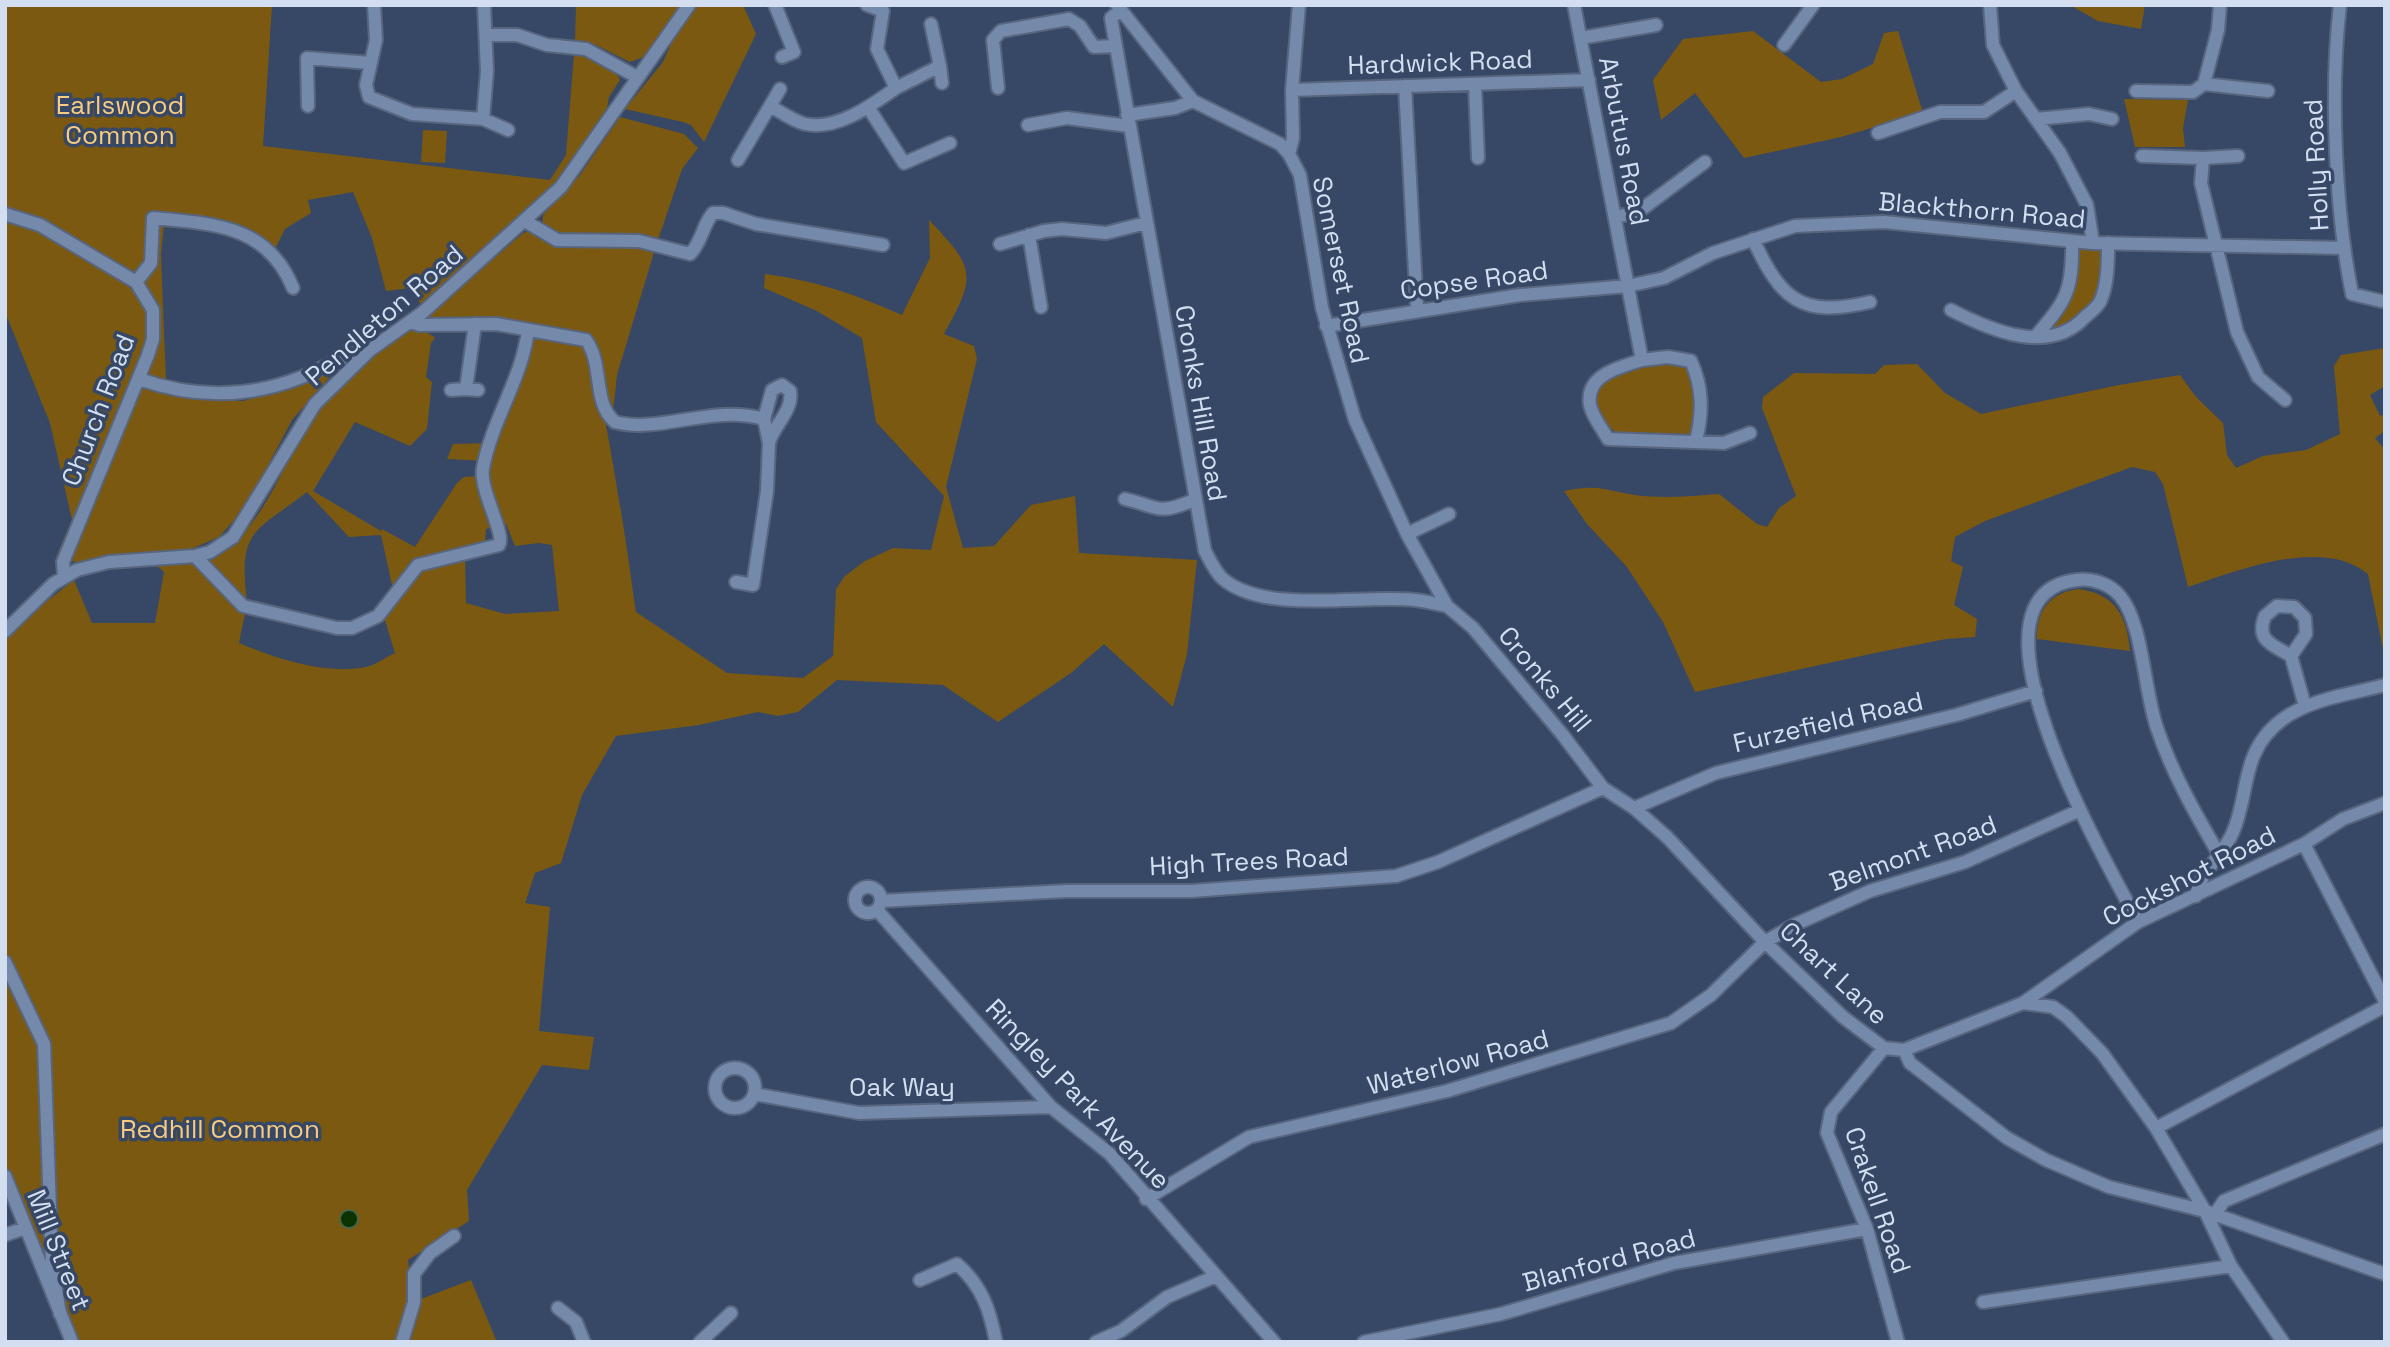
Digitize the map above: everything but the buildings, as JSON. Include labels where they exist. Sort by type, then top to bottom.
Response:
[{"type":"street","points":[[374,5],[376,40],[366,85],[369,97],[412,114],[483,119],[508,130]]},
{"type":"street","points":[[483,119],[487,71],[484,5]]},
{"type":"street","name":"Pendleton Road","points":[[5,631],[36,598],[64,576],[109,562],[195,556],[216,549],[233,537],[244,524],[315,404],[370,351],[410,322],[526,221],[568,178],[689,5]]},
{"type":"street","points":[[775,5],[794,53]]},
{"type":"street","points":[[867,5],[884,8],[877,49],[896,88]]},
{"type":"street","points":[[1289,153],[1293,138],[1292,90],[1299,5]]},
{"type":"street","name":"Arbutus Road","points":[[1574,5],[1643,360]]},
{"type":"street","points":[[1784,45],[1812,5]]},
{"type":"street","points":[[1990,5],[1993,45],[2016,91],[2060,153],[2088,205],[2094,243]]},
{"type":"street","points":[[2136,91],[2193,92],[2204,84],[2218,30],[2220,5]]},
{"type":"street","name":"Holly Road","points":[[2340,5],[2335,81],[2343,248],[2352,293],[2381,301]]},
{"type":"street","name":"Cronks Hill Road","points":[[1119,8],[1111,18],[1115,46],[1205,551],[1221,578],[1245,592],[1268,597],[1347,601],[1414,599],[1447,606]]},
{"type":"street","name":"Somerset Road","points":[[1119,8],[1193,101],[1280,144],[1289,153],[1300,176],[1326,326],[1355,420],[1407,534],[1447,606]]},
{"type":"street","points":[[998,88],[993,40],[1001,31],[1069,19],[1080,26],[1094,47],[1115,46]]},
{"type":"street","points":[[931,24],[942,83]]},
{"type":"street","points":[[1581,38],[1656,25]]},
{"type":"street","points":[[486,35],[517,35],[547,45],[586,49],[637,77]]},
{"type":"street","points":[[307,106],[307,58],[371,63]]},
{"type":"street","points":[[770,106],[794,120],[814,125],[836,121],[868,107],[896,88],[940,66]]},
{"type":"street","name":"Hardwick Road","points":[[1292,90],[1589,80]]},
{"type":"street","points":[[1475,83],[1478,158]]},
{"type":"street","points":[[2204,84],[2268,91]]},
{"type":"street","points":[[1405,86],[1418,309]]},
{"type":"street","points":[[738,160],[780,89]]},
{"type":"street","points":[[1878,133],[1940,112],[1984,112],[2016,91]]},
{"type":"street","points":[[1028,125],[1067,118],[1128,121],[1193,101]]},
{"type":"street","points":[[868,107],[904,163],[950,144]]},
{"type":"street","points":[[2036,119],[2090,114],[2112,119]]},
{"type":"street","points":[[2142,156],[2238,156]]},
{"type":"street","points":[[2203,158],[2201,183],[2237,332],[2258,377],[2285,400]]},
{"type":"street","points":[[1615,216],[1638,212],[1705,162]]},
{"type":"street","points":[[526,221],[557,240],[649,242],[690,254],[698,246],[705,223],[713,213],[723,213],[756,224],[883,245]]},
{"type":"street","name":"Church Road","points":[[5,214],[40,225],[128,275],[136,282],[153,310],[151,347],[63,562],[64,576]]},
{"type":"street","points":[[136,282],[150,264],[153,218],[214,224],[246,234],[279,260],[293,288]]},
{"type":"street","name":"Blackthorn Road","points":[[1628,286],[1664,278],[1713,253],[1795,226],[1884,222],[2094,243],[2343,248]]},
{"type":"street","points":[[1000,244],[1062,229],[1105,233],[1146,223]]},
{"type":"street","points":[[1029,235],[1041,307]]},
{"type":"street","points":[[1752,239],[1771,278],[1796,302],[1838,310],[1870,302]]},
{"type":"street","points":[[2035,338],[2061,307],[2073,278],[2072,241]]},
{"type":"street","points":[[1951,310],[2008,334],[2035,338],[2074,329],[2100,302],[2108,267],[2108,243]]},
{"type":"street","name":"Copse Road","points":[[1326,326],[1418,309],[1538,292],[1628,286]]},
{"type":"street","points":[[410,322],[420,325],[475,324],[586,340],[592,348],[603,404],[607,415],[615,422],[654,422],[720,413],[764,419]]},
{"type":"street","points":[[452,390],[472,390],[475,324]]},
{"type":"street","points":[[195,556],[243,606],[337,628],[352,628],[378,616],[418,565],[499,545],[502,535],[483,488],[482,471],[491,439],[520,369],[528,330]]},
{"type":"street","points":[[139,379],[176,390],[243,393],[282,384],[346,357],[370,351]]},
{"type":"street","points":[[1696,441],[1701,419],[1700,381],[1691,361],[1668,357],[1643,360],[1604,372],[1594,385],[1590,405],[1608,439],[1724,443],[1750,433]]},
{"type":"street","points":[[736,582],[757,586],[769,443],[773,429],[779,424],[792,397],[790,391],[782,386],[772,390],[764,419],[769,443]]},
{"type":"street","points":[[1125,499],[1142,503],[1148,509],[1169,511],[1194,500]]},
{"type":"street","points":[[1407,534],[1449,514]]},
{"type":"street","points":[[2138,922],[2078,811],[2055,754],[2036,691],[2028,624],[2037,602],[2057,585],[2083,579],[2096,581],[2118,593],[2131,614],[2150,708],[2169,760],[2220,856]]},
{"type":"street","name":"Cronks Hill","points":[[1447,606],[1474,628],[1562,734],[1602,788]]},
{"type":"street","points":[[2291,656],[2305,706]]},
{"type":"street","points":[[2196,896],[2199,884],[2220,856],[2242,807],[2253,756],[2279,719],[2305,706],[2385,685]]},
{"type":"street","name":"Furzefield Road","points":[[1634,808],[1716,773],[1956,715],[2036,691]]},
{"type":"street","name":"Chart Lane","points":[[1602,788],[1634,808],[1667,836],[1765,942],[1843,1017],[1884,1048],[1904,1051],[2023,1003],[2053,1007]]},
{"type":"street","name":"High Trees Road","points":[[879,905],[1066,891],[1191,891],[1396,876],[1438,862],[1602,788]]},
{"type":"street","name":"Cockshot Road","points":[[2023,1003],[2100,946],[2138,922],[2304,844],[2343,819],[2385,803]]},
{"type":"street","name":"Belmont Road","points":[[1765,942],[1870,891],[1965,862],[2078,811]]},
{"type":"street","points":[[2156,1128],[2385,1003],[2304,844]]},
{"type":"street","name":"Ringley Park Avenue","points":[[879,905],[1051,1107],[1110,1154],[1146,1199],[1274,1342]]},
{"type":"street","name":"Waterlow Road","points":[[1146,1199],[1249,1137],[1447,1091],[1671,1023],[1711,995],[1765,942]]},
{"type":"street","points":[[5,962],[44,1044],[52,1264],[60,1314]]},
{"type":"street","points":[[2056,981],[2053,1007],[2067,1017],[2102,1053],[2156,1128],[2210,1212],[2231,1266],[2283,1342]]},
{"type":"street","name":"Crakell Road","points":[[1884,1048],[1832,1112],[1827,1133],[1867,1229],[1898,1342]]},
{"type":"street","points":[[1904,1051],[1910,1063],[2007,1138],[2046,1160],[2109,1187],[2210,1212],[2385,1274]]},
{"type":"street","name":"Oak Way","points":[[754,1094],[859,1113],[1051,1107]]},
{"type":"street","points":[[2210,1212],[2224,1202],[2385,1134]]},
{"type":"street","name":"Mill Street","points":[[5,1175],[72,1342]]},
{"type":"street","points":[[5,1235],[25,1228]]},
{"type":"street","name":"Blanford Road","points":[[1364,1342],[1501,1314],[1674,1263],[1867,1229]]},
{"type":"street","points":[[402,1342],[414,1302],[414,1274],[430,1253],[454,1236]]},
{"type":"street","points":[[920,1280],[957,1264],[972,1278],[989,1308],[996,1342]]},
{"type":"street","points":[[1983,1302],[2231,1266]]},
{"type":"street","points":[[1096,1342],[1121,1331],[1167,1297],[1216,1276]]},
{"type":"street","points":[[558,1308],[576,1322],[584,1342]]},
{"type":"street","points":[[700,1342],[731,1313]]},
{"type":"green space","name":"Earlswood Common","points":[[5,5],[272,5],[263,146],[550,180],[566,155],[574,54],[594,59],[607,66],[620,80],[609,97],[607,108],[556,183],[421,305],[411,288],[386,291],[372,238],[353,192],[308,200],[311,213],[285,229],[270,259],[235,236],[164,225],[161,254],[166,382],[185,398],[243,401],[295,387],[341,364],[292,420],[246,507],[219,537],[191,549],[107,557],[80,563],[56,557],[72,520],[50,423],[5,312]]},
{"type":"green space","points":[[576,5],[681,5],[644,57],[630,62],[596,45],[575,42]]},
{"type":"green space","points":[[696,5],[743,5],[756,34],[704,142],[691,125],[625,109],[663,62],[679,26]]},
{"type":"green space","points":[[2070,5],[2145,5],[2141,29],[2098,21]]},
{"type":"green space","points":[[1753,31],[1821,82],[1842,79],[1873,64],[1884,33],[1898,31],[1923,113],[1841,137],[1744,158],[1695,93],[1661,120],[1653,80],[1683,39]]},
{"type":"green space","points":[[2124,99],[2188,100],[2183,128],[2185,147],[2135,147]]},
{"type":"green space","points":[[620,117],[684,134],[698,148],[682,169],[658,240],[557,235],[542,227],[543,215],[580,175]]},
{"type":"green space","points":[[423,130],[447,131],[445,163],[421,162]]},
{"type":"green space","name":"Redhill Common","points":[[929,220],[955,250],[966,273],[962,298],[944,334],[974,346],[977,359],[946,487],[963,548],[994,546],[1031,505],[1075,496],[1079,553],[1197,560],[1187,654],[1173,707],[1104,644],[1071,673],[998,722],[943,685],[837,680],[798,712],[778,716],[758,712],[699,725],[616,736],[582,795],[561,863],[535,873],[525,903],[550,907],[539,1031],[594,1037],[589,1070],[542,1065],[467,1190],[469,1221],[408,1260],[413,1302],[471,1280],[497,1342],[77,1342],[5,1166],[5,641],[42,605],[74,580],[92,623],[155,623],[164,572],[156,565],[195,564],[245,613],[239,643],[285,660],[334,669],[366,667],[395,653],[384,617],[420,569],[465,557],[466,603],[505,614],[559,611],[552,545],[539,543],[515,546],[506,524],[486,529],[485,542],[426,558],[393,589],[381,535],[349,537],[307,492],[262,526],[248,546],[245,560],[247,602],[203,560],[227,548],[258,515],[317,409],[333,390],[397,335],[418,330],[435,338],[431,343],[426,377],[432,382],[427,429],[410,446],[355,422],[313,491],[381,531],[382,529],[415,547],[457,483],[464,477],[482,476],[485,461],[447,459],[453,444],[493,443],[516,391],[531,336],[572,340],[583,346],[598,388],[636,612],[727,673],[803,678],[833,656],[836,589],[845,576],[865,561],[893,548],[931,550],[944,496],[876,422],[862,338],[817,311],[764,288],[765,274],[835,289],[902,315],[930,258]]},
{"type":"green space","points":[[530,231],[655,249],[617,375],[613,411],[609,404],[600,352],[588,334],[428,321],[427,317],[523,233]]},
{"type":"green space","points":[[2104,247],[2098,300],[2073,326],[2040,334],[2062,309],[2074,249]]},
{"type":"green space","points":[[2385,348],[2385,386],[2370,395],[2380,416],[2385,414],[2385,431],[2375,438],[2385,450],[2385,659],[2368,574],[2349,563],[2328,558],[2280,560],[2188,587],[2163,484],[2155,472],[2132,467],[1985,521],[1955,537],[1951,561],[1963,567],[1954,605],[1977,619],[1975,637],[1946,639],[1695,692],[1663,622],[1627,567],[1587,524],[1564,491],[1593,488],[1656,497],[1719,494],[1757,524],[1767,527],[1779,508],[1796,496],[1762,408],[1763,397],[1794,373],[1875,374],[1884,365],[1917,364],[1945,393],[1981,414],[2180,375],[2196,397],[2223,423],[2227,455],[2236,468],[2263,456],[2306,450],[2340,434],[2334,366],[2341,355]]},
{"type":"green space","points":[[1654,364],[1683,366],[1694,376],[1693,434],[1615,432],[1600,415],[1598,393],[1606,379],[1620,372]]},
{"type":"green space","points":[[2079,589],[2102,596],[2117,609],[2126,627],[2130,651],[2037,639],[2039,620],[2047,605],[2060,594]]},
{"type":"shaded area","points":[[345,1210],[353,1210],[358,1219],[356,1226],[345,1228],[340,1223],[340,1215]]}]
